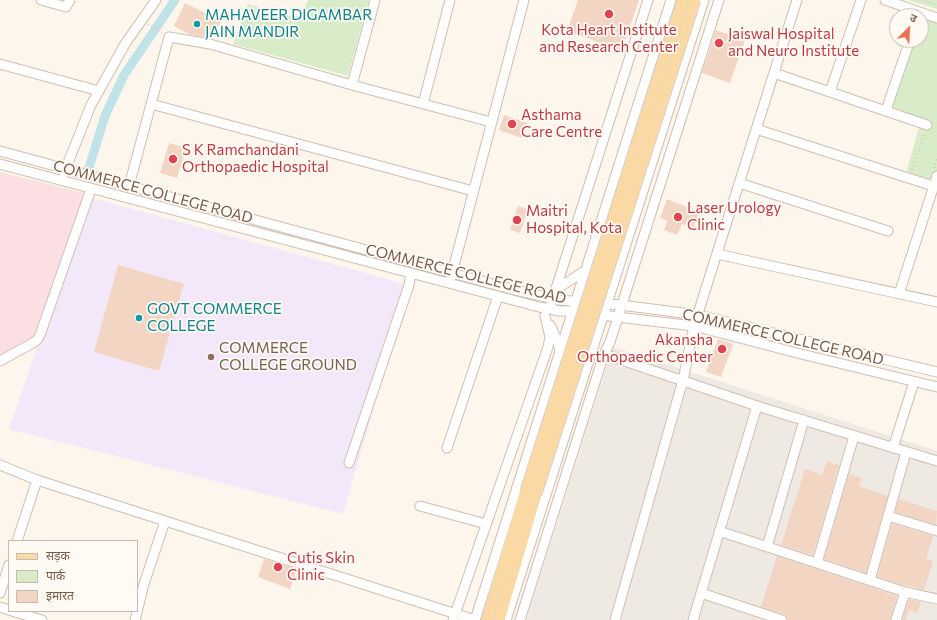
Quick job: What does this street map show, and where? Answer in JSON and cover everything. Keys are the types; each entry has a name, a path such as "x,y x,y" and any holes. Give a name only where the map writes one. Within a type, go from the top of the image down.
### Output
{"main road":[{"path":"499,620 531,493 683,0"},
{"path":"487,620 531,493 695,0"}],"street":[{"path":"41,0 66,7 70,0"},
{"path":"352,85 375,0"},
{"path":"423,104 450,0"},
{"path":"450,283 524,0"},
{"path":"457,616 486,524 548,347 550,337 547,313 648,0"},
{"path":"0,465 36,480 457,616 474,620 671,0"},
{"path":"506,620 704,0"},
{"path":"520,620 604,354 610,342 719,0"},
{"path":"615,620 683,380 694,326 797,0"},
{"path":"830,92 861,0"},
{"path":"885,0 904,8"},
{"path":"62,181 65,168 98,91 124,44 153,1"},
{"path":"129,186 169,37 210,44 352,85 491,122"},
{"path":"886,110 907,48"},
{"path":"0,64 98,91"},
{"path":"774,73 927,124"},
{"path":"151,104 473,191"},
{"path":"756,129 933,186"},
{"name":"COMMERCE COLLEGE ROAD","path":"0,151 452,273 554,294 576,301 698,315 937,372"},
{"path":"0,164 539,307 547,313 560,351"},
{"path":"899,294 933,186 935,174"},
{"path":"739,183 888,231"},
{"path":"0,361 31,344 40,336 91,189"},
{"path":"717,254 937,302"},
{"path":"554,294 586,270"},
{"path":"349,463 406,293 411,273"},
{"path":"617,274 630,277"},
{"path":"446,448 498,296"},
{"path":"547,313 573,311 694,326 937,387"},
{"path":"604,354 757,406 937,462"},
{"path":"893,448 914,382"},
{"path":"693,620 757,406"},
{"path":"767,547 804,420"},
{"path":"817,563 854,436"},
{"path":"870,580 906,452"},
{"path":"17,540 36,480"},
{"path":"420,506 486,524"},
{"path":"888,516 937,531"},
{"path":"138,602 141,583 165,521"},
{"path":"719,532 905,592 937,599"},
{"path":"0,593 8,568"},
{"path":"896,620 905,592"},
{"path":"701,593 782,620"},
{"path":"15,612 42,620"}],"path":[{"path":"922,0 937,5"},
{"path":"150,26 164,34"},
{"path":"911,172 927,124"},
{"path":"935,174 937,158"}],"shaded area":[{"path":"0,172 84,193 32,342 0,358"},
{"name":"COMMERCE COLLEGE GROUND","path":"89,197 409,285 343,514 9,429"},
{"path":"613,347 937,451 937,620 526,620"}],"green space":[{"path":"308,0 369,0 348,76 233,44 248,4 300,19"},
{"path":"908,0 937,0 937,9"},
{"path":"929,18 937,20 937,175 935,183 905,177 921,120 889,108 909,48 929,48"}],"building":[{"path":"578,0 639,0 622,50 567,31"},
{"name":"MAHAVEER DIGAMBAR JAIN MANDIR","path":"185,3 221,21 212,38 191,35 174,26"},
{"path":"716,30 745,40 730,83 702,73"},
{"path":"504,115 527,123 522,138 499,130"},
{"path":"169,143 186,148 177,178 160,173"},
{"path":"667,199 699,212 693,228 682,224 677,235 664,230 667,221 660,218"},
{"path":"518,206 528,209 520,233 510,230"},
{"name":"GOVT COMMERCE COLLEGE","path":"118,265 184,284 159,371 94,352"},
{"path":"718,339 733,344 721,377 706,372"},
{"path":"827,461 839,465 813,555 781,545 805,469 822,475"},
{"path":"849,474 862,478 859,486 888,496 866,573 824,559"},
{"path":"899,499 937,511 936,525 895,512"},
{"path":"892,524 933,536 926,559 933,561 924,590 877,577"},
{"path":"777,556 897,596 890,620 788,620 787,616 784,614 761,607"},
{"path":"264,559 297,569 290,589 258,577"},
{"path":"909,599 921,602 917,613 909,610 906,620 902,620"}],"waterway":[{"path":"87,174 105,116 124,75 175,0"}],"place":[{"name":"Kota Heart Institute and Research Center","path":"609,14"},
{"name":"MAHAVEER DIGAMBAR JAIN MANDIR","path":"197,24"},
{"name":"Jaiswal Hospital and Neuro Institute","path":"719,43"},
{"name":"Asthama Care Centre","path":"512,124"},
{"name":"S K Ramchandani Orthopaedic Hospital","path":"173,159"},
{"name":"Laser Urology Clinic","path":"678,217"},
{"name":"Maitri Hospital, Kota","path":"517,220"},
{"name":"GOVT COMMERCE COLLEGE","path":"139,318"},
{"name":"Akansha Orthopaedic Center","path":"722,349"},
{"name":"COMMERCE COLLEGE GROUND","path":"211,357"},
{"name":"Cutis Skin Clinic","path":"278,567"}]}
